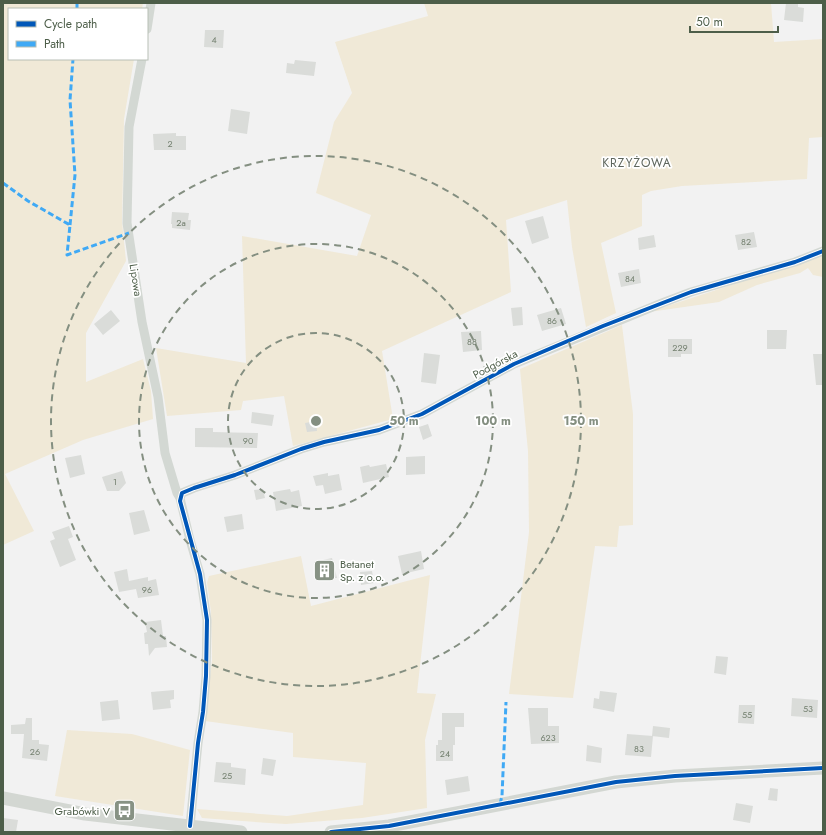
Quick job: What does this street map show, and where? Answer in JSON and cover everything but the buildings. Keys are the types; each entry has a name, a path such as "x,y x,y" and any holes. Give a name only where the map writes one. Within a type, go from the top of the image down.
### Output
{"street":[{"path":"148,22 151,3"},
{"name":"Lipowa","path":"142,60 129,127 127,223 142,322 158,397 165,453 177,493 180,498 200,574 207,620 206,676 203,712 198,743 197,829"},
{"name":"Podgórska","path":"180,498 182,493 194,488 235,475 302,449 324,442 379,430 422,414 514,364 662,303 692,292 795,262 823,251"},
{"path":"331,832 389,826 616,782 674,776 823,768"},
{"path":"3,798 86,814 197,829 241,832"}],"shaded area":[{"path":"3,3 143,3 142,8 8,8 8,60 134,60 124,119 122,222 126,261 86,333 86,382 143,359 151,391 153,419 83,440 5,474 34,531 3,545"},
{"path":"424,3 771,3 774,42 823,39 823,137 809,138 807,179 682,186 651,191 642,195 642,226 601,243 616,313 586,327 572,247 567,200 506,220 511,292 382,351 393,419 293,446 284,396 243,401 241,410 167,416 156,348 246,363 242,236 357,256 371,215 316,193 334,122 352,93 335,42 428,16"},
{"path":"823,255 823,277 813,275 808,268 800,273 757,285 719,302 649,312"},
{"path":"622,325 633,414 633,525 619,526 617,547 595,546 573,698 509,694 529,532 528,451 520,369"},
{"path":"301,556 311,606 430,575 417,693 436,694 425,740 427,808 362,818 286,824 202,818 197,809 287,816 363,805 366,763 293,757 293,733 205,721 212,660 211,612 207,583 209,576"},
{"path":"67,730 132,734 190,750 183,816 55,796"}],"marked path":[{"path":"77,3 77,8"},
{"path":"70,225 75,175 70,100 73,60"},
{"path":"3,183 28,201 70,225 67,255 129,233"},
{"path":"500,804 502,796 506,702"}],"cycle path":[{"path":"190,826 206,676 207,620 200,574 180,501 182,493 235,475 301,449 324,442 379,430 422,414 514,364 603,326 691,292 795,262 823,251"},
{"path":"331,832 389,826 616,782 675,776 823,768"}],"place":[{"name":"Betanet Sp. z o.o.","path":"325,570"},
{"name":"Grabówki V","path":"125,811"}],"district":[{"name":"KRZYŻOWA","path":"637,163"}]}
